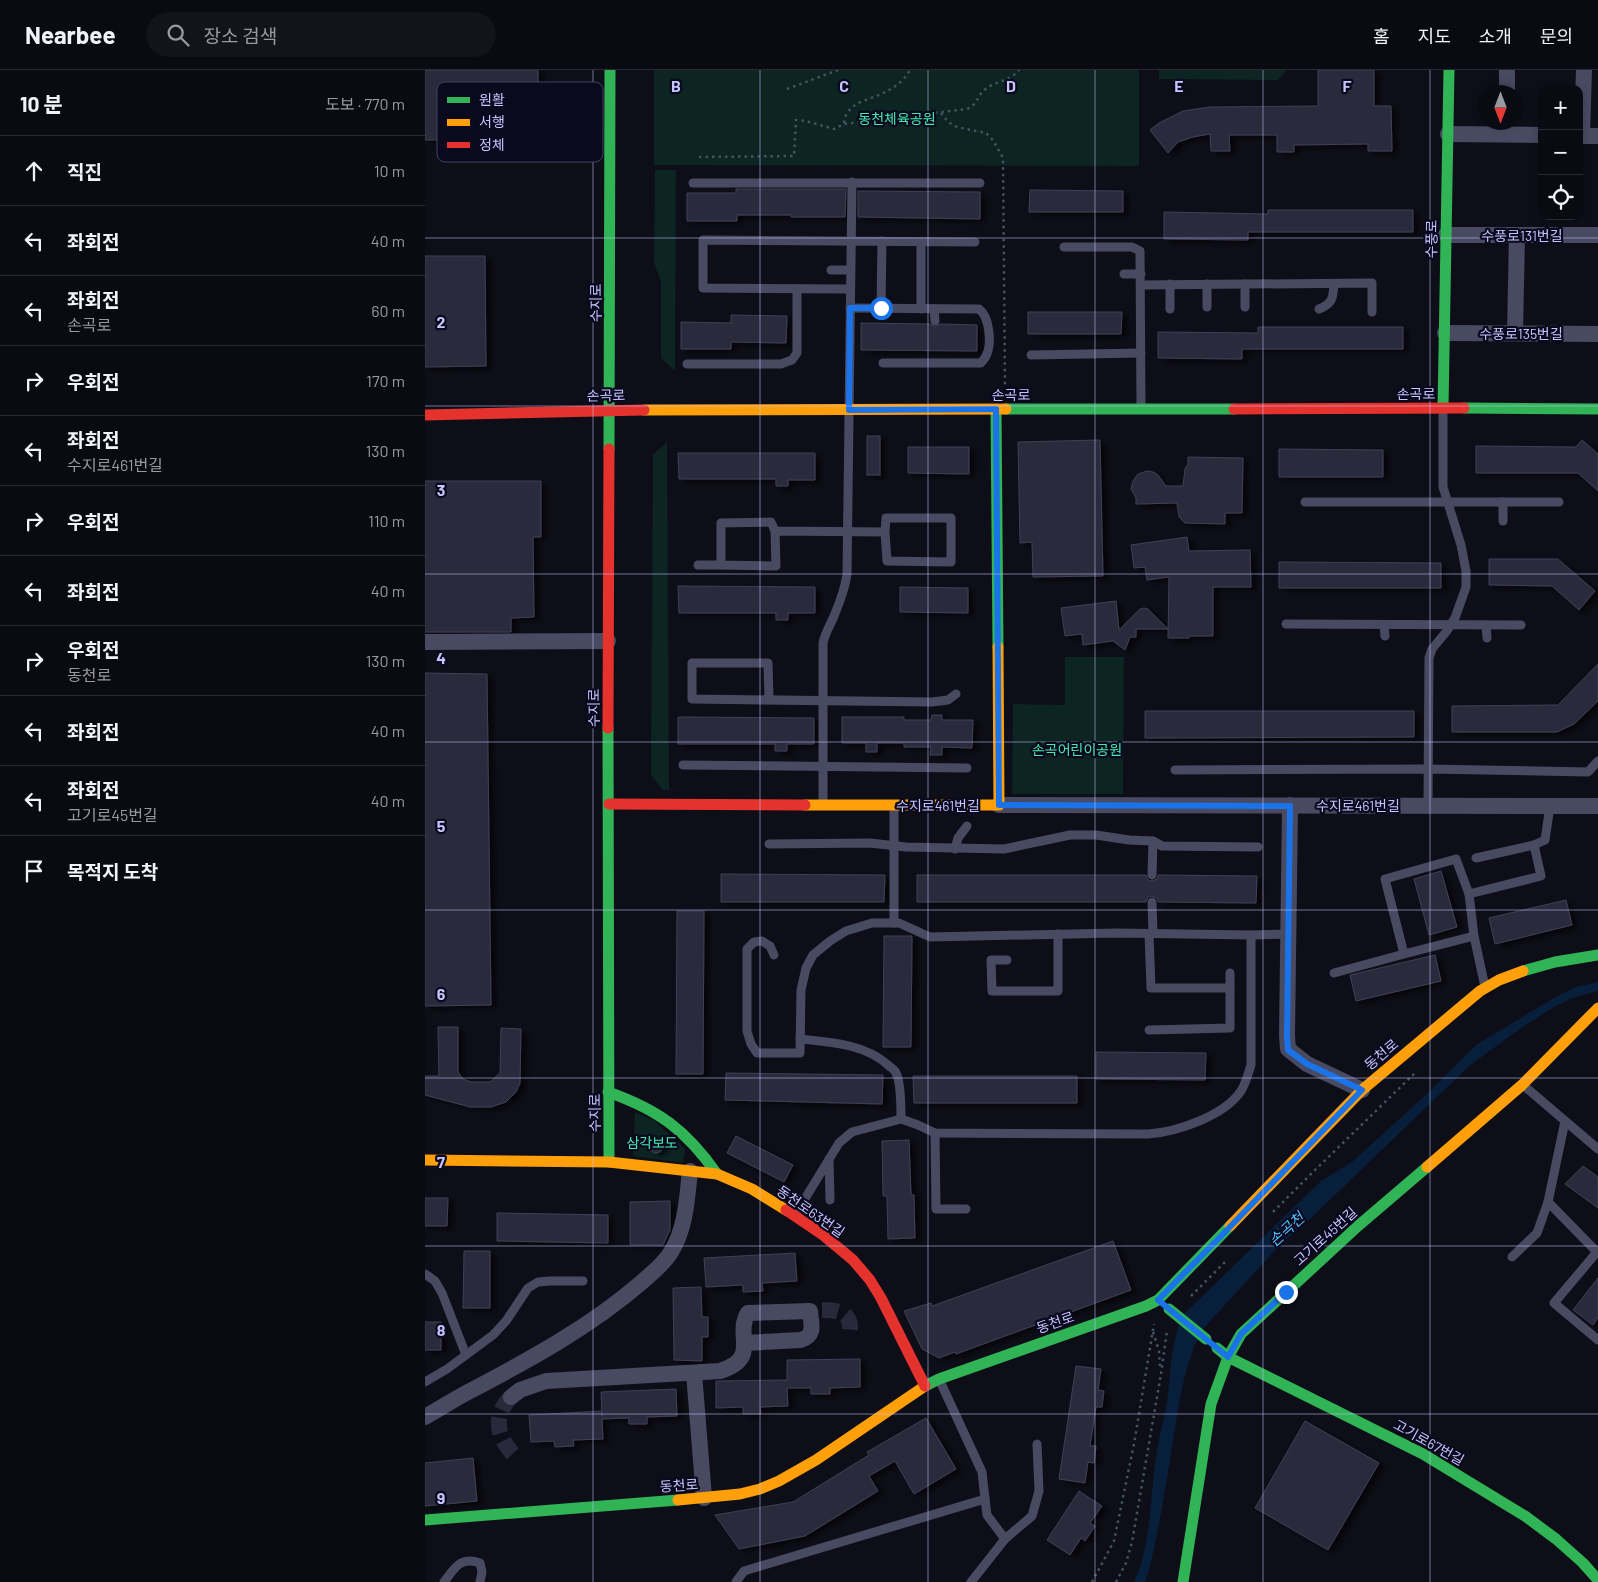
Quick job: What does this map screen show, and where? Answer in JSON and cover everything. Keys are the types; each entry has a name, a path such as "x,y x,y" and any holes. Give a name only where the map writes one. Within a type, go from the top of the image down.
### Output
{"street":[{"name":"수지로","path":"609,1162 610,70"},
{"name":"수풍로","path":"1443,408 1449,70"},
{"path":"1507,70 1507,85"},
{"path":"1584,70 1587,136"},
{"path":"1448,134 1494,130"},
{"path":"1511,130 1538,135"},
{"name":"수풍로131번길","path":"1446,235 1598,236"},
{"path":"1515,333 1517,235"},
{"name":"수풍로135번길","path":"1445,333 1598,334"},
{"path":"996,409 999,805"},
{"name":"손곡로","path":"425,415 610,410 1598,409"},
{"path":"425,642 608,641"},
{"name":"수지로461번길","path":"609,804 1598,806"},
{"path":"1290,806 1288,1050 1307,1064 1362,1090"},
{"name":"동천로","path":"425,1520 704,1498 740,1494 760,1489 779,1481 815,1460 925,1386 939,1379 1146,1306 1158,1300 1362,1090 1485,987 1511,975 1539,967 1598,955"},
{"name":"고기로45번길","path":"1183,1582 1211,1404 1217,1383 1228,1357 1241,1334 1358,1226 1591,1024 1598,1008"},
{"path":"608,1092 650,1109 675,1125 700,1150 717,1174"},
{"path":"425,1160 609,1162"},
{"name":"동천로63번길","path":"609,1162 717,1174 752,1189 795,1215 853,1260 870,1280 925,1386"},
{"path":"425,1417 537,1355 567,1336 631,1291 663,1263 671,1253 683,1225 690,1171"},
{"name":"고기로67번길","path":"1158,1300 1228,1357 1432,1459 1525,1516 1556,1538 1598,1580"},
{"path":"511,1397 521,1390 546,1381 720,1371 730,1368 737,1363 743,1354 745,1343 744,1320 748,1313 816,1310 811,1333 808,1337 801,1340 745,1343"},
{"path":"694,1373 704,1498"}],"lane":[{"path":"823,805 823,643 845,589 847,574 852,182"},
{"path":"693,183 980,183"},
{"path":"850,289 703,288 703,240 975,242"},
{"path":"881,308 882,241"},
{"path":"921,242 921,309"},
{"path":"1064,247 1132,247 1140,251 1141,408"},
{"path":"831,270 850,270"},
{"path":"1123,274 1141,274"},
{"path":"1141,285 1372,283 1372,312"},
{"path":"1170,284 1170,309"},
{"path":"1207,284 1207,307"},
{"path":"1245,284 1245,307"},
{"path":"1319,309 1329,305 1333,296 1334,284"},
{"path":"687,364 781,364 792,360 797,353 797,289"},
{"path":"850,308 979,309 983,312 989,333 987,355 981,363 936,359 883,363"},
{"path":"934,309 935,321"},
{"path":"1031,356 1141,353"},
{"path":"1428,806 1429,658 1432,649 1450,625 1458,610 1466,587 1466,570 1461,545 1443,486 1443,408"},
{"path":"1305,502 1559,502"},
{"path":"1503,502 1503,521"},
{"path":"886,518 951,518 951,562 887,561 885,532 886,518"},
{"path":"698,565 776,566 775,531 771,522 721,523 721,565"},
{"path":"775,531 885,532"},
{"path":"1285,624 1521,626"},
{"path":"1384,625 1385,636"},
{"path":"1486,625 1487,638"},
{"path":"769,699 768,663 691,663 691,699 933,702 948,700 956,694"},
{"path":"1175,770 1429,769 1588,772 1597,763"},
{"path":"683,765 967,768"},
{"path":"894,923 895,805"},
{"path":"1476,858 1534,845 1545,840 1550,806"},
{"path":"955,849 959,838 967,826"},
{"path":"769,844 871,843 955,849 1004,849 1070,836 1096,836 1153,841 1162,846 1258,847"},
{"path":"1152,875 1153,841"},
{"path":"1469,894 1541,876 1534,845"},
{"path":"1404,954 1385,879 1456,859 1469,894 1474,936 1485,987"},
{"path":"1153,902 1151,988 1230,988"},
{"path":"774,955 770,946 762,941 754,942 747,949 747,1031 751,1044 757,1052 800,1052 801,990 806,968 813,955 845,931 871,923 899,923 930,936 1289,934"},
{"path":"1007,960 991,960 993,991 1058,991 1058,934"},
{"path":"795,1215 839,1143 852,1132 901,1119 935,1133 1163,1133 1197,1121 1222,1108 1232,1101 1241,1090 1251,1065 1251,935"},
{"path":"1335,973 1474,936"},
{"path":"1149,1030 1230,1028 1230,973"},
{"path":"801,1039 853,1047 868,1052 883,1061 896,1073 901,1119"},
{"path":"1523,1084 1598,1149"},
{"path":"1512,1258 1537,1233 1548,1202 1565,1121"},
{"path":"935,1133 936,1208 965,1208"},
{"path":"829,1159 831,1200"},
{"path":"1548,1202 1597,1252 1554,1303 1598,1340"},
{"path":"425,1274 435,1281 442,1293 466,1355"},
{"path":"425,1382 435,1378 493,1335 506,1322 528,1288 538,1282 583,1281"},
{"path":"939,1379 982,1472 987,1515 1005,1539"},
{"path":"971,1582 1005,1539 1032,1516 1039,1491 1037,1444"},
{"path":"737,1582 745,1571 985,1499"},
{"path":"445,1582 459,1564 471,1560 480,1563 482,1572 480,1582"}],"path":[{"path":"787,88 839,70"},
{"path":"844,124 848,110 895,86 903,80 909,70"},
{"path":"699,157 794,156 796,120 834,129 844,124 955,111 973,106 985,89 1008,79 1019,70"},
{"path":"941,113 948,122 957,127 986,133 993,140 1003,158 1005,386"},
{"path":"1272,1213 1422,1066"},
{"path":"1189,1298 1232,1255"},
{"path":"1092,1582 1115,1540 1134,1444 1158,1300"},
{"path":"1116,1582 1126,1563 1131,1542 1168,1324"},
{"path":"1153,1331 1159,1351 1161,1374"}],"green space":[{"name":"동천체육공원","path":"654,70 1139,70 1139,166 654,165"},
{"path":"1159,70 1285,70 1285,72 1278,80 1159,79"},
{"path":"655,170 676,170 675,371 661,358 661,281 654,263"},
{"path":"667,442 669,790 663,790 651,775 653,455"},
{"name":"손곡어린이공원","path":"1065,657 1124,657 1123,794 1012,794 1013,704 1065,705"},
{"name":"삼각보도","path":"635,1112 654,1120 685,1149 683,1163 633,1156"}],"water":[{"name":"손곡천","path":"1598,982 1598,991 1572,998 1554,1007 1469,1066 1309,1220 1280,1245 1202,1330 1186,1370 1156,1541 1148,1574 1145,1582 1134,1582 1140,1568 1147,1537 1157,1451 1167,1402 1172,1356 1176,1335 1185,1313 1321,1181 1352,1162 1429,1092 1476,1045 1557,996 1576,987"}],"building":[{"path":"425,70 538,70 538,82 437,82 437,140 425,140"},
{"path":"1318,70 1374,70 1374,106 1391,106 1392,151 1368,151 1368,144 1294,145 1294,152 1277,152 1277,135 1229,135 1230,151 1211,151 1210,134 1178,142 1168,153 1150,130 1159,123 1183,111 1210,107 1318,106"},
{"path":"736,189 846,189 845,217 737,215 737,221 687,221 687,193 736,193"},
{"path":"1030,190 1123,191 1123,212 1029,212"},
{"path":"858,191 980,192 980,219 858,217"},
{"path":"1268,210 1413,210 1413,232 1248,232 1248,240 1164,239 1164,212 1268,214"},
{"path":"425,256 485,256 486,366 425,367"},
{"path":"1028,312 1122,312 1121,334 1028,334"},
{"path":"731,315 787,316 786,343 731,342 731,349 681,349 681,322 731,323"},
{"path":"861,323 930,324 935,327 940,324 977,325 977,351 861,350"},
{"path":"1258,327 1403,327 1403,349 1242,349 1242,359 1158,358 1158,332 1258,333"},
{"path":"867,436 880,436 880,475 867,475"},
{"path":"1100,440 1103,576 1033,577 1032,542 1020,543 1018,442"},
{"path":"1582,440 1598,454 1598,491 1578,473 1476,473 1476,446 1576,447"},
{"path":"908,447 969,447 969,474 908,473"},
{"path":"1279,449 1383,450 1383,477 1279,477"},
{"path":"678,453 815,453 815,480 788,480 788,486 776,486 776,479 679,479"},
{"path":"1188,457 1243,458 1242,513 1225,513 1225,524 1185,523 1179,517 1177,503 1136,504 1136,498 1131,489 1133,481 1138,474 1147,471 1153,472 1158,475 1166,486 1183,486"},
{"path":"425,481 541,481 541,537 533,537 534,617 511,618 511,632 425,632"},
{"path":"1187,537 1189,551 1250,550 1251,587 1213,587 1213,636 1168,638 1169,577 1147,580 1145,567 1134,568 1131,545"},
{"path":"1489,559 1558,559 1595,591 1579,610 1552,586 1489,585"},
{"path":"1279,562 1441,563 1441,588 1279,588"},
{"path":"678,586 815,587 815,613 788,613 788,620 776,620 776,613 679,613"},
{"path":"900,587 968,588 968,613 900,612"},
{"path":"1116,601 1119,630 1140,609 1144,608 1148,609 1168,629 1136,629 1136,637 1130,637 1125,650 1113,641 1083,645 1082,634 1065,636 1061,608"},
{"path":"1598,664 1598,701 1574,724 1557,732 1452,732 1452,706 1558,705"},
{"path":"425,673 487,674 491,1005 425,1006"},
{"path":"1145,711 1414,711 1414,737 1145,738"},
{"path":"932,715 942,715 942,720 973,720 972,748 942,747 942,755 930,755 931,747 904,747 904,743 877,743 877,752 866,752 866,743 842,743 842,717 904,717 904,720 931,720"},
{"path":"678,717 814,718 814,744 787,744 787,751 775,751 775,744 678,744"},
{"path":"1441,871 1457,927 1429,935 1414,879"},
{"path":"721,874 885,875 884,902 721,902"},
{"path":"917,875 1146,875 1148,880 1152,881 1157,879 1158,875 1257,876 1256,903 1158,902 1157,898 1152,896 1148,897 1146,902 917,902"},
{"path":"1566,900 1572,925 1495,944 1489,918"},
{"path":"677,911 704,911 703,1074 676,1074"},
{"path":"884,936 912,936 911,1047 883,1047"},
{"path":"1435,955 1441,981 1356,1001 1350,975"},
{"path":"438,1027 458,1027 458,1072 463,1079 471,1082 490,1082 500,1073 501,1028 521,1029 520,1083 516,1092 506,1102 491,1107 470,1107 425,1095 425,1076 439,1076"},
{"path":"1096,1052 1206,1053 1205,1080 1096,1079"},
{"path":"726,1073 883,1075 882,1104 725,1100"},
{"path":"913,1076 1077,1076 1077,1103 914,1103"},
{"path":"736,1136 793,1165 784,1182 727,1153"},
{"path":"653,1139 659,1139 663,1146 659,1153 653,1153 649,1149 649,1143"},
{"path":"909,1140 911,1195 914,1195 915,1238 888,1239 887,1196 883,1196 882,1141"},
{"path":"1583,1166 1598,1177 1598,1208 1565,1184"},
{"path":"425,1198 448,1198 447,1226 425,1226"},
{"path":"670,1201 670,1230 663,1245 630,1245 630,1202"},
{"path":"497,1213 608,1215 608,1243 497,1241"},
{"path":"1113,1241 1131,1290 956,1354 955,1352 939,1358 922,1349 904,1311 931,1303 932,1306"},
{"path":"464,1251 490,1251 490,1308 463,1308"},
{"path":"795,1253 797,1281 762,1283 763,1291 743,1292 743,1285 706,1287 704,1258"},
{"path":"1598,1278 1598,1318 1593,1325 1573,1310"},
{"path":"701,1287 702,1317 708,1317 708,1337 702,1337 702,1361 674,1360 673,1288"},
{"path":"425,1322 441,1322 441,1350 425,1350"},
{"path":"860,1359 860,1387 830,1388 830,1394 811,1394 811,1388 787,1388 788,1406 760,1407 761,1414 743,1414 743,1407 716,1408 716,1381 787,1380 787,1360"},
{"path":"1076,1366 1101,1369 1098,1390 1104,1391 1102,1407 1096,1407 1090,1446 1096,1446 1094,1463 1088,1462 1085,1483 1059,1479"},
{"path":"676,1389 677,1416 647,1417 647,1424 629,1424 629,1418 602,1419 603,1439 573,1440 574,1446 555,1447 554,1441 531,1442 529,1415 602,1411 601,1392"},
{"path":"926,1418 956,1469 914,1494 895,1461 869,1476 878,1491 805,1536 739,1549 715,1515 793,1502 869,1455 867,1452"},
{"path":"1305,1421 1379,1463 1328,1550 1255,1508"},
{"path":"473,1458 477,1501 425,1506 425,1463"},
{"path":"1079,1491 1102,1506 1090,1523 1095,1526 1085,1541 1081,1538 1070,1555 1047,1540"}],"tunnel":[{"path":"822,1310 840,1312 848,1318 850,1323 849,1336"},
{"path":"511,1397 501,1411 499,1426 503,1440 513,1454"}],"traffic: fast":[{"path":"609,449 610,70"},
{"path":"1443,408 1449,70"},
{"path":"1464,408 1598,409"},
{"path":"996,409 998,647"},
{"path":"1006,409 1234,409"},
{"path":"608,728 609,1162"},
{"path":"1523,971 1555,962 1598,955"},
{"path":"608,1092 642,1106 670,1123 694,1145 717,1174"},
{"path":"1183,1582 1211,1404 1228,1357 1241,1334 1358,1226 1427,1167"},
{"path":"925,1386 939,1379 1146,1306 1158,1300 1230,1226"},
{"path":"1169,1309 1206,1339"},
{"path":"1217,1348 1228,1357 1423,1454 1525,1516 1556,1539 1583,1563 1598,1580"},
{"path":"425,1520 678,1500"}],"traffic: slow":[{"path":"644,410 1006,409"},
{"path":"805,805 999,805 998,647"},
{"path":"1230,1226 1362,1090 1480,991 1499,980 1523,971"},
{"path":"1427,1167 1522,1085 1598,1008"},
{"path":"425,1160 609,1162 717,1174 752,1189 786,1210"},
{"path":"678,1500 740,1494 760,1489 779,1481 816,1460 925,1386"}],"traffic: jam":[{"path":"1234,409 1464,408"},
{"path":"425,415 644,410"},
{"path":"608,728 609,449"},
{"path":"609,804 805,805"},
{"path":"786,1210 823,1235 853,1260 870,1280 925,1386"}],"route":[{"path":"881,308 850,308 849,410 996,409 999,805 1290,806 1288,1050 1307,1064 1362,1090 1158,1300 1228,1357 1241,1334 1286,1292"}]}
